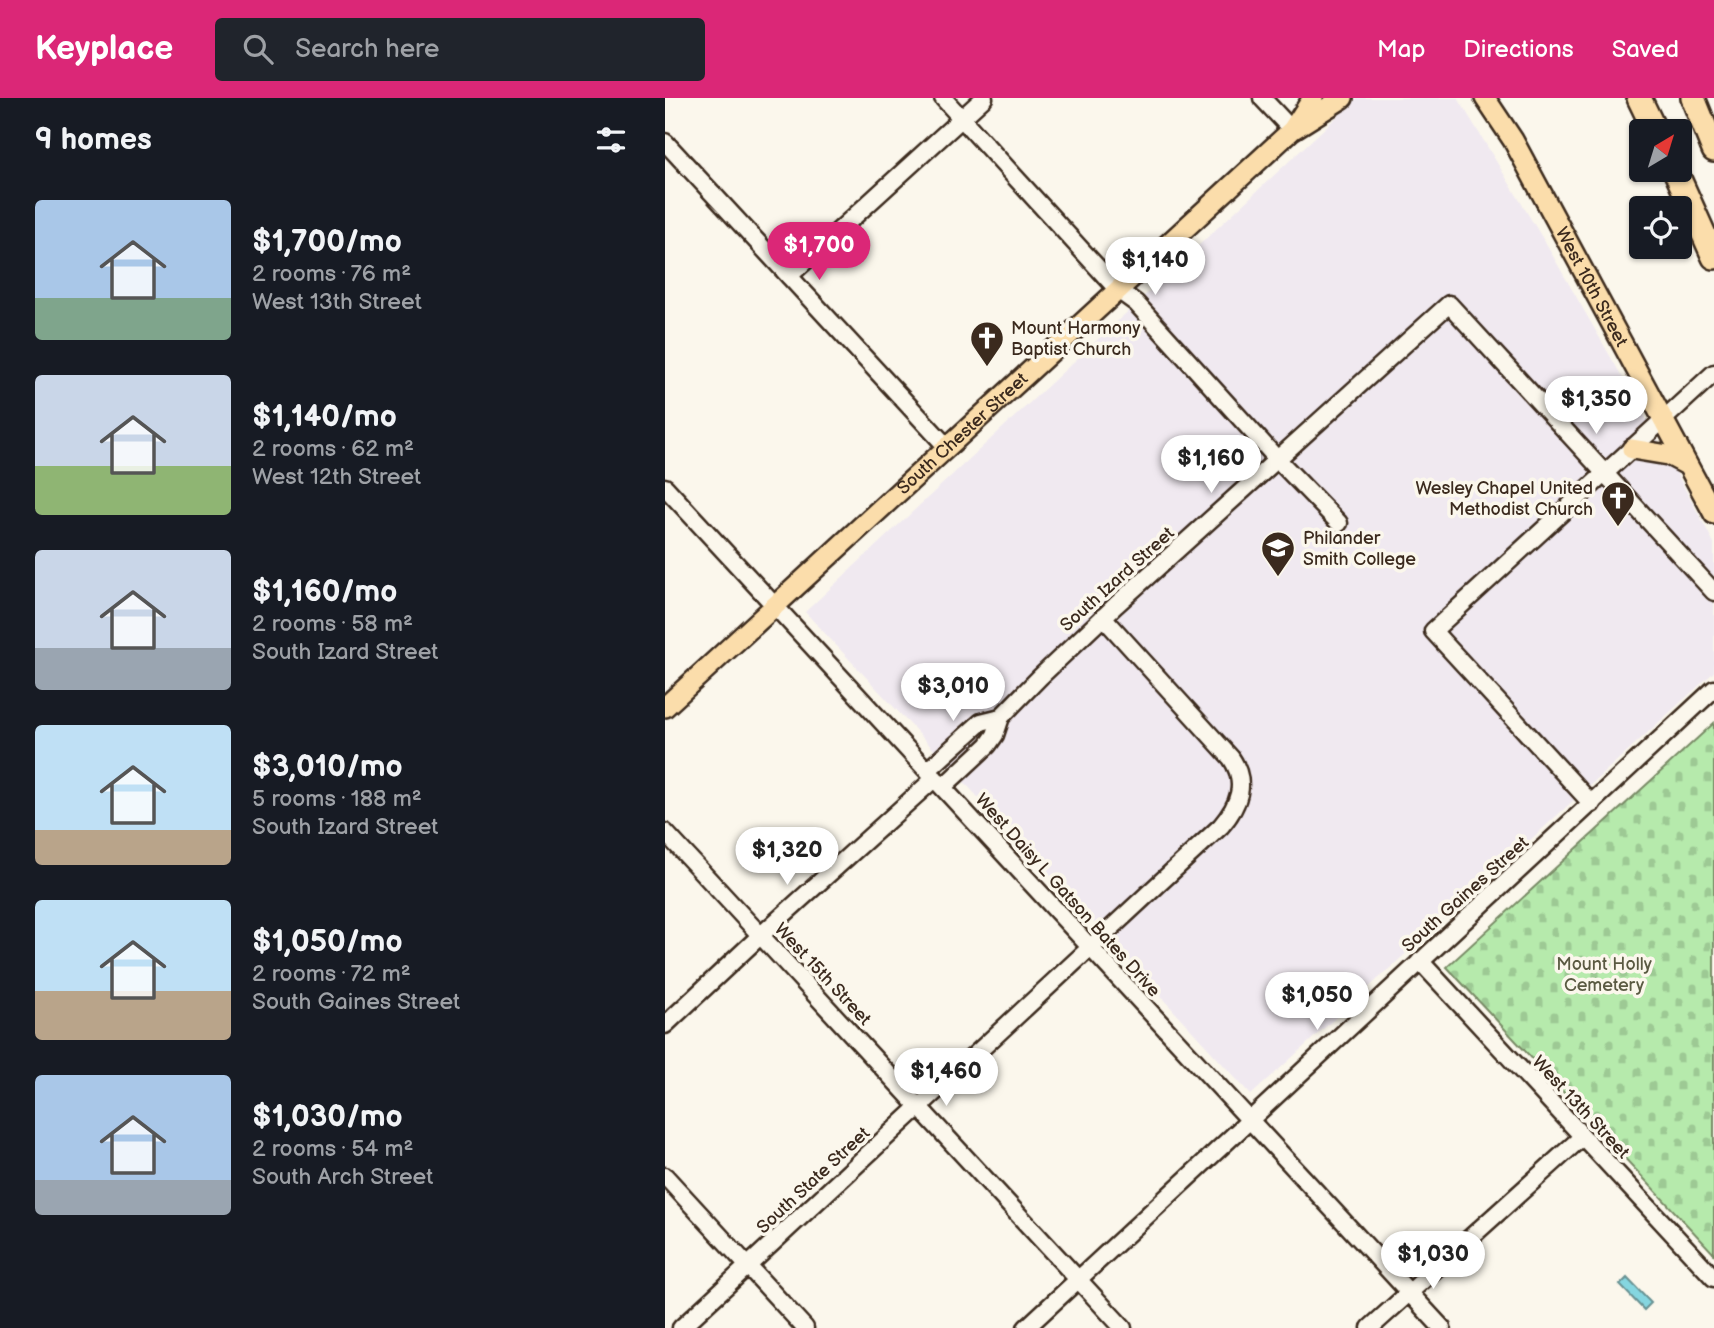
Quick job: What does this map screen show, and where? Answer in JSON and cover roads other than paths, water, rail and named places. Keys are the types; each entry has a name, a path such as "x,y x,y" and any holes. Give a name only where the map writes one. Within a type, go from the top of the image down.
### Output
{"highway":[{"path":"1639,98 1649,119"},
{"path":"1648,98 1656,119"},
{"path":"1693,98 1713,148"},
{"path":"1699,98 1713,148"},
{"path":"1679,182 1714,257"}],"main road":[{"name":"South Chester Street","path":"1292,130 1313,98"},
{"name":"South Chester Street","path":"665,707 1292,130 1343,98"},
{"name":"West 10th Street","path":"1485,98 1513,140 1714,514"},
{"path":"1632,449 1668,456 1687,464"}],"street":[{"path":"943,98 1118,290 1142,310 1339,523"},
{"path":"789,276 983,98"},
{"path":"1262,98 1292,130"},
{"path":"665,142 947,447"},
{"name":"South Izard Street","path":"935,778 988,745 995,735 1001,716 1040,677 1449,304 1605,474"},
{"path":"1592,804 1433,631 1711,376"},
{"path":"1605,474 1714,592"},
{"name":"West Daisy L Gatson Bates Drive","path":"665,487 1442,1328"},
{"name":"South State Street","path":"681,1328 1091,949 1221,826 1235,806 1239,795 1240,775 1231,758 1104,617"},
{"name":"South Gaines Street","path":"1027,1328 1714,689"},
{"name":"South Izard Street","path":"665,1026 935,778 981,722 1001,716"},
{"name":"West 15th Street","path":"665,831 1123,1328"},
{"name":"West 13th Street","path":"1420,961 1714,1278"},
{"path":"1370,1328 1582,1137"},
{"path":"665,1176 805,1328"}],"water":[{"path":"1627,1278 1651,1303 1644,1310 1620,1285"}],"place":[{"name":"Mount Harmony Baptist Church","path":"987,368"},
{"name":"Wesley Chapel United Methodist Church","path":"1618,528"},
{"name":"Philander Smith College","path":"1278,578"}],"park label":[{"name":"Mount Holly Cemetery","path":"1604,974"}]}
